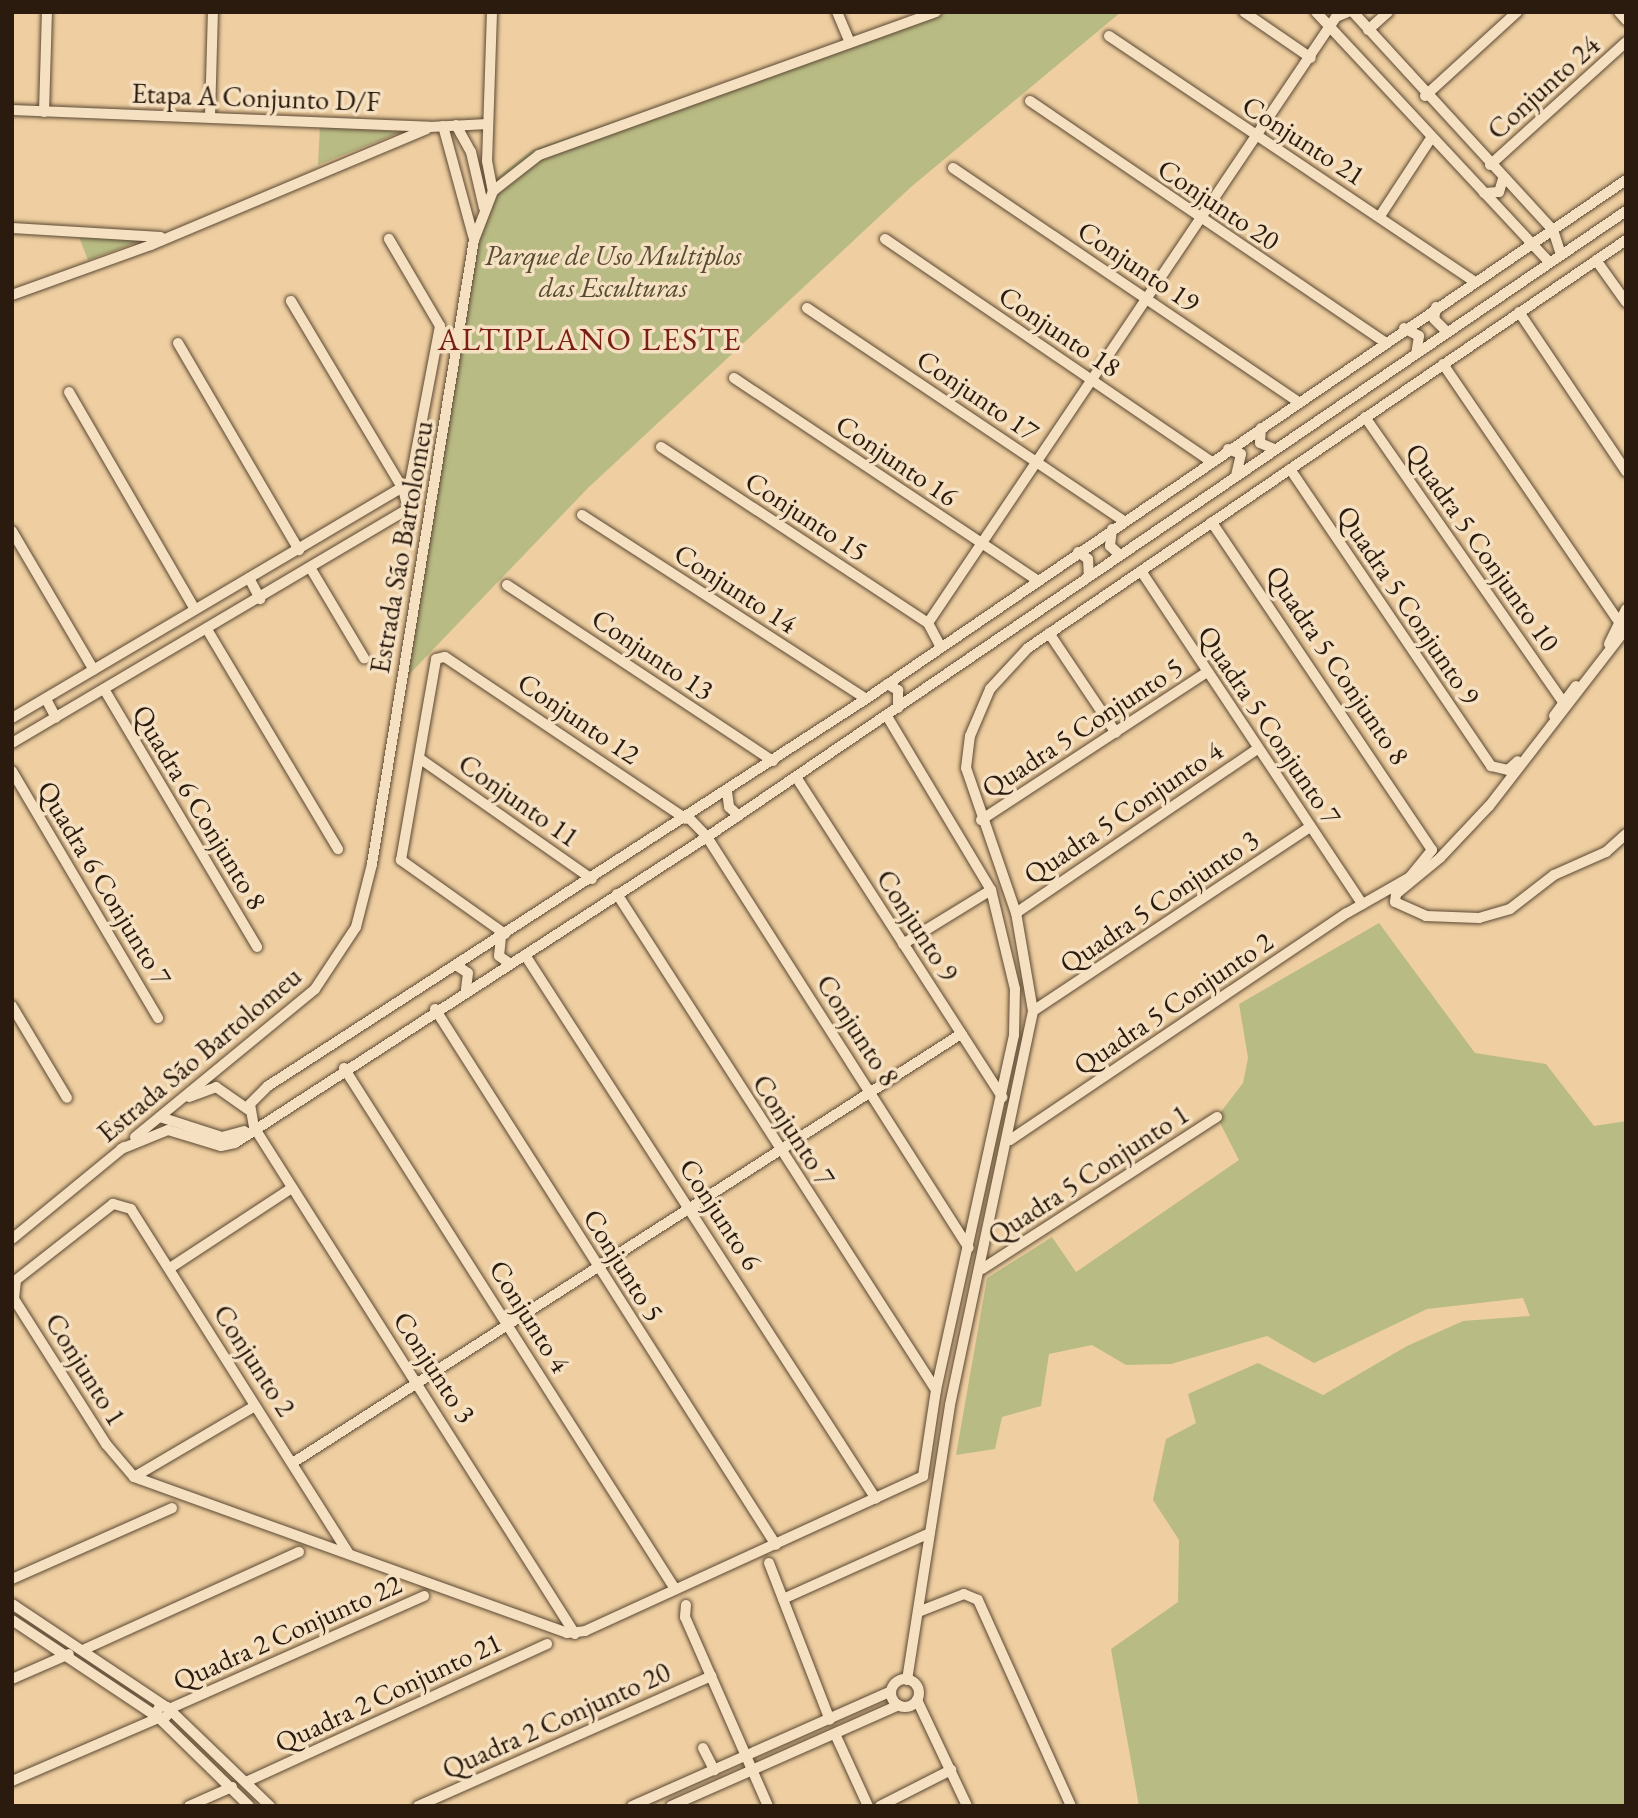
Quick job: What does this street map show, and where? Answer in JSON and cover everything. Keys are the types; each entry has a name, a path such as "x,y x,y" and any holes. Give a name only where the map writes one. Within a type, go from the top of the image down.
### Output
{"street":[{"path":"44,112 47,12"},
{"path":"210,117 213,12"},
{"path":"492,12 488,124 493,191"},
{"path":"837,12 850,41"},
{"name":"Estrada São Bartolomeu","path":"12,1239 315,989 347,946 362,912 474,240 483,210 493,191 538,155 936,12"},
{"path":"1244,12 1311,58"},
{"path":"1316,12 1530,246 1549,262"},
{"path":"941,647 928,623 980,543 1149,300 1330,27 1351,12 1425,96 1553,230 1561,255"},
{"path":"1368,30 1388,12"},
{"path":"1425,96 1517,12"},
{"path":"1619,12 1626,20"},
{"name":"Conjunto 21","path":"1109,36 1474,281"},
{"name":"Conjunto 24","path":"1490,165 1626,42"},
{"name":"Conjunto 20","path":"1030,101 1202,221 1384,342"},
{"name":"Etapa A Conjunto D/F","path":"12,110 430,127 488,124"},
{"path":"461,124 471,152 483,210 467,210"},
{"path":"443,126 474,240"},
{"path":"12,295 430,127"},
{"path":"1380,216 1431,138"},
{"name":"Conjunto 19","path":"953,168 1298,402"},
{"path":"460,181 475,178"},
{"path":"1484,193 1499,192 1503,179"},
{"path":"249,1107 268,1086 727,792 866,699 1035,579 1626,180"},
{"path":"121,1149 168,1130 229,1146 435,1009 525,955 739,816 1626,211"},
{"path":"12,228 161,237"},
{"path":"12,718 403,489 415,470 440,326 389,239"},
{"name":"Conjunto 18","path":"885,239 1210,461"},
{"path":"632,1806 830,1720 891,1691 907,1680 950,1405 1010,1140 1033,1011 1016,912 981,820 967,768 970,736 1004,670 1049,633 1626,240"},
{"path":"1596,260 1626,302"},
{"path":"12,743 159,656 208,631 405,512 410,502 403,489 291,301"},
{"path":"1436,307 1434,319 1447,332"},
{"name":"Conjunto 17","path":"807,308 1124,521"},
{"path":"1519,312 1626,471"},
{"path":"1404,328 1419,337 1416,354"},
{"path":"178,343 299,550"},
{"path":"1443,364 1617,619"},
{"name":"Conjunto 16","path":"734,378 1035,579"},
{"path":"69,392 195,609"},
{"name":"Quadra 5 Conjunto 10","path":"1366,417 1563,702"},
{"path":"1261,428 1260,443 1274,449"},
{"name":"Conjunto 15","path":"661,447 928,623"},
{"path":"1228,449 1242,458 1236,477"},
{"name":"Quadra 5 Conjunto 9","path":"1290,469 1491,766 1511,768 1563,702"},
{"name":"Conjunto 14","path":"582,515 866,699"},
{"name":"Quadra 5 Conjunto 8","path":"1212,522 1427,835"},
{"path":"1112,529 1110,546 1120,555"},
{"path":"12,531 94,670"},
{"path":"1078,552 1088,559 1089,576"},
{"path":"311,569 364,658"},
{"name":"Quadra 5 Conjunto 7","path":"1141,571 1362,904"},
{"path":"249,578 260,599"},
{"name":"Conjunto 13","path":"507,585 773,761"},
{"path":"1563,702 1611,640 1617,619 1626,609"},
{"path":"1626,629 1489,806 1440,858 1396,894 1395,902 1426,916 1479,918 1510,909 1554,875 1606,852 1626,834"},
{"path":"208,631 338,849"},
{"path":"1049,633 1116,733"},
{"path":"149,639 159,656"},
{"name":"Conjunto 12","path":"419,758 432,666 445,657 687,818 707,837"},
{"name":"Quadra 5 Conjunto 5","path":"981,820 1207,672"},
{"path":"887,684 898,690 898,708"},
{"name":"Quadra 6 Conjunto 8","path":"104,689 257,947"},
{"path":"46,699 56,718"},
{"path":"134,1478 575,1634 923,1476 936,1390 1014,1035 1015,989 991,890 887,716"},
{"name":"Quadra 5 Conjunto 4","path":"1016,912 1257,749"},
{"path":"419,758 401,854 405,864 503,935"},
{"name":"Conjunto 11","path":"419,758 592,879"},
{"name":"Quadra 6 Conjunto 7","path":"12,771 158,1018"},
{"name":"Conjunto 9","path":"796,777 1002,1097"},
{"path":"727,792 727,804 739,816"},
{"name":"Quadra 5 Conjunto 3","path":"1033,1011 1310,827"},
{"name":"Quadra 5 Conjunto 2","path":"1010,1140 1422,866 1432,850 1427,835"},
{"name":"Conjunto 8","path":"707,837 969,1248"},
{"path":"903,944 991,890"},
{"name":"Conjunto 7","path":"617,894 936,1390"},
{"path":"503,935 499,956 509,963"},
{"name":"Conjunto 6","path":"525,955 876,1499"},
{"path":"456,965 468,973 466,990"},
{"path":"12,1006 66,1098"},
{"name":"Conjunto 5","path":"435,1009 776,1545"},
{"path":"294,1462 961,1034"},
{"name":"Conjunto 4","path":"344,1068 675,1589"},
{"path":"210,1076 249,1107"},
{"path":"179,1101 216,1087 249,1107"},
{"name":"Conjunto 3","path":"249,1107 254,1127 575,1634"},
{"path":"160,1117 222,1137 254,1127"},
{"name":"Quadra 5 Conjunto 1","path":"982,1269 1217,1117"},
{"path":"170,1268 292,1188"},
{"name":"Conjunto 2","path":"16,1280 113,1204 131,1209 255,1406 294,1462 349,1554"},
{"name":"Conjunto 1","path":"16,1280 14,1299 106,1444 134,1478"},
{"path":"134,1478 255,1406"},
{"path":"12,1579 172,1508"},
{"path":"783,1599 930,1533"},
{"path":"85,1649 299,1552"},
{"path":"769,1563 830,1720"},
{"path":"918,1612 964,1594 978,1600 1071,1806"},
{"name":"Quadra 2 Conjunto 22","path":"12,1780 158,1718 168,1709 424,1596"},
{"path":"12,1604 85,1649 168,1709 248,1781 270,1806"},
{"path":"686,1605 685,1618 768,1806"},
{"path":"12,1620 69,1654 158,1718 249,1806"},
{"name":"Quadra 2 Conjunto 21","path":"248,1781 547,1644"},
{"path":"12,1679 69,1654"},
{"name":"Quadra 2 Conjunto 20","path":"418,1806 711,1676"},
{"path":"907,1680 917,1687 917,1700 967,1806"},
{"path":"891,1691 899,1706"},
{"path":"671,1806 917,1700"},
{"path":"835,1734 868,1806"},
{"path":"703,1748 714,1770"},
{"path":"880,1806 951,1770"},
{"path":"190,1806 232,1787"}],"green space":[{"name":"Parque de Uso Multiplos das Esculturas","path":"935,12 1121,12 911,187 588,488 399,685 479,213 499,176 532,150"},
{"path":"320,126 401,132 318,165"},
{"path":"79,237 149,238 88,260"},
{"path":"1379,923 1475,1053 1546,1064 1594,1126 1626,1121 1626,1806 1139,1806 1111,1649 1178,1602 1179,1540 1153,1500 1166,1439 1196,1423 1188,1394 1258,1363 1323,1395 1407,1346 1463,1321 1530,1316 1523,1298 1427,1309 1314,1363 1267,1336 1171,1364 1126,1365 1092,1345 1049,1354 1041,1406 1002,1417 995,1449 956,1455 987,1278 1052,1237 1076,1272 1239,1160 1217,1117 1243,1083 1248,1058 1239,1004"}],"district":[{"name":"ALTIPLANO LESTE","path":"590,339"}]}
